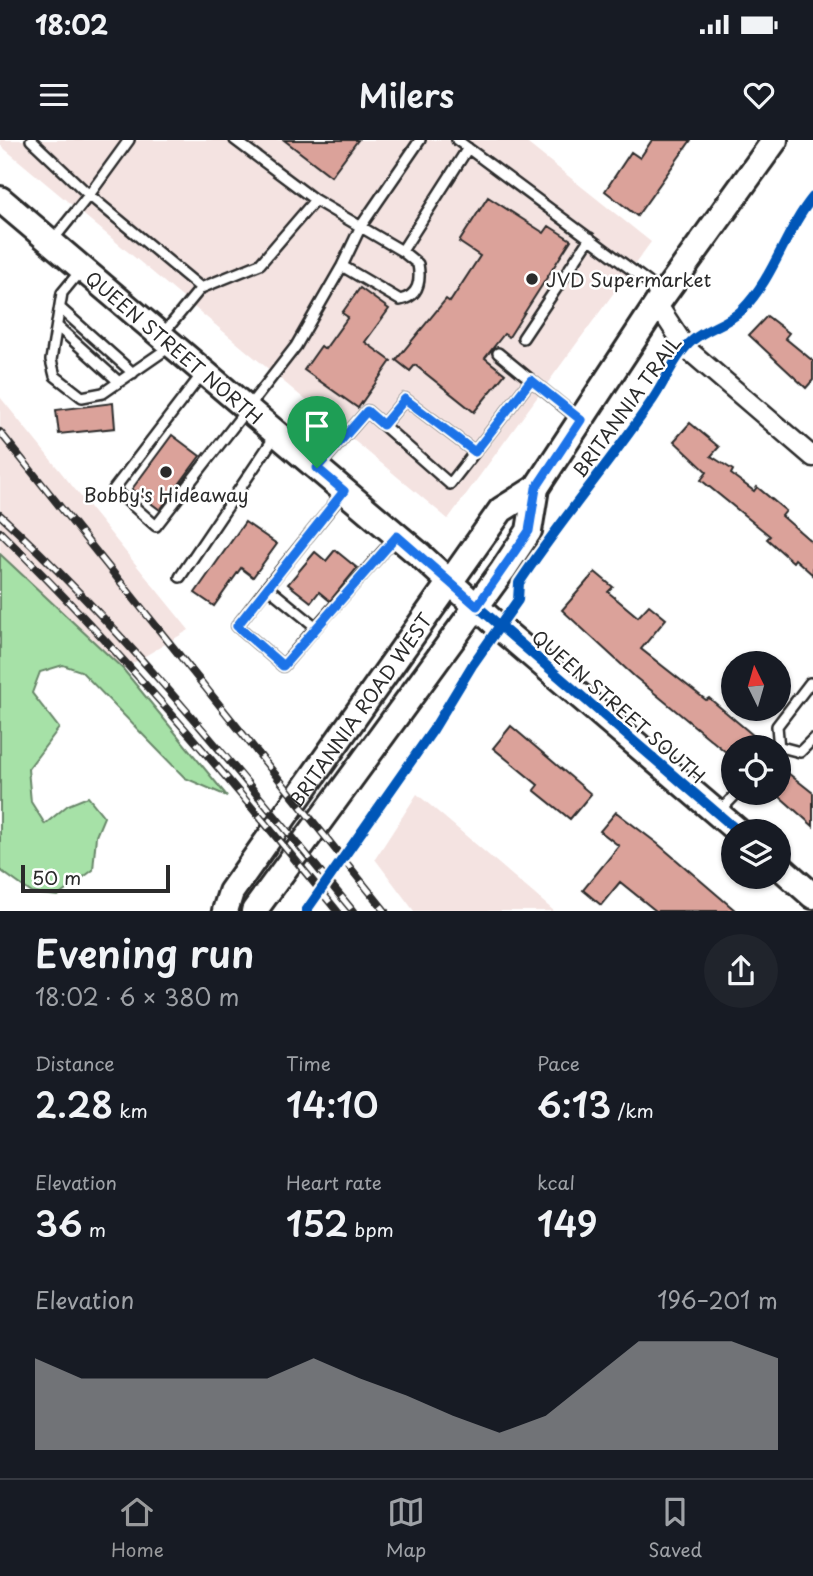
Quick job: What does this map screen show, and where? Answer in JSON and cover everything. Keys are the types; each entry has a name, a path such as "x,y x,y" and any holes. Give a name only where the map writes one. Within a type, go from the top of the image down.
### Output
{"main road":[{"name":"BRITANNIA ROAD WEST","path":"254,911 529,531 536,488 657,304 775,140"},
{"name":"QUEEN STREET NORTH","path":"0,199 477,606"},
{"name":"BRITANNIA ROAD WEST","path":"225,911 231,892 501,510 536,488"},
{"name":"QUEEN STREET SOUTH","path":"477,606 724,819"},
{"path":"791,876 813,895"}],"street":[{"path":"657,304 686,348 813,457"}],"lane":[{"path":"31,140 89,195 201,288"},
{"path":"51,243 129,140"},
{"path":"235,140 315,201 402,251 418,264 418,287 411,298 400,300 342,266"},
{"path":"204,372 114,489 156,526 296,346 342,266 360,226 420,140"},
{"path":"457,140 648,282 657,304"},
{"path":"402,251 468,148"},
{"path":"82,269 62,293 51,360 55,376 82,397 103,393 133,373 167,340 201,288 260,264 315,201"},
{"path":"523,338 590,238"},
{"path":"60,308 133,373"},
{"path":"57,326 119,382"},
{"path":"498,353 581,420"},
{"path":"317,468 367,411 450,484 531,380"},
{"path":"383,425 405,399 475,452"},
{"path":"180,577 277,434"},
{"path":"344,491 237,626 283,666 397,536"},
{"path":"267,587 316,628"},
{"path":"778,735 777,726 810,683"},
{"path":"791,750 800,751 813,739"},
{"path":"718,814 726,805"}],"shaded area":[{"path":"0,140 523,140 651,242 448,519 0,145"},
{"path":"0,397 189,630 123,669 0,554"},
{"path":"417,794 554,911 414,911 375,859"}],"green space":[{"path":"0,554 123,669 227,796 185,778 81,671 63,665 40,672 32,693 59,728 28,769 31,802 45,824 68,805 88,797 104,817 96,836 93,870 58,896 32,893 0,870"}],"building":[{"path":"284,140 358,140 331,176"},
{"path":"652,140 691,140 637,216 605,191 631,152 640,158"},
{"path":"488,197 544,233 549,226 571,240 509,337 504,334 485,358 505,374 474,412 415,365 410,371 396,360 446,299 450,302 480,256 459,242"},
{"path":"360,288 389,309 365,342 391,361 358,408 304,370 321,346 325,349 348,317 342,313"},
{"path":"767,316 789,333 785,338 813,361 813,380 806,388 749,335"},
{"path":"113,403 115,428 59,434 56,410"},
{"path":"690,423 719,447 711,456 733,470 731,474 754,491 757,487 786,511 782,516 813,543 813,575 795,559 793,562 767,539 770,536 701,480 707,472 674,441"},
{"name":"Bobby's Hideaway","path":"172,435 200,456 160,510 132,489"},
{"path":"245,522 277,544 253,577 241,568 214,606 195,593"},
{"path":"335,550 357,568 330,601 319,592 311,602 288,584 315,552 326,561"},
{"path":"595,572 613,587 608,592 638,617 649,605 666,619 641,649 706,700 709,698 721,708 721,721 736,721 753,735 721,735 721,748 635,677 562,610"},
{"path":"511,726 591,794 570,819 534,790 538,785 493,748"},
{"path":"791,776 813,793 813,826 789,805"},
{"path":"616,812 736,911 656,911 620,882 601,905 583,890 619,846 600,831"}],"railway":[{"path":"0,432 385,911"},
{"path":"0,515 48,561 139,657 226,757 353,911"},
{"path":"0,532 89,623 174,717 337,911"}],"cycle path":[{"name":"BRITANNIA TRAIL","path":"306,911 433,730 473,664 518,600 519,583 635,425 680,354 699,336 742,310 763,284 803,210 813,197"},
{"path":"477,606 724,819"}],"place":[{"name":"JVD Supermarket","path":"532,279"},
{"name":"Bobby's Hideaway","path":"166,472"}],"route":[{"path":"531,380 581,420 536,488 529,531 477,606 397,536 283,666 237,626 344,491 317,468 367,411 383,425 405,399 475,452 531,380"}]}
